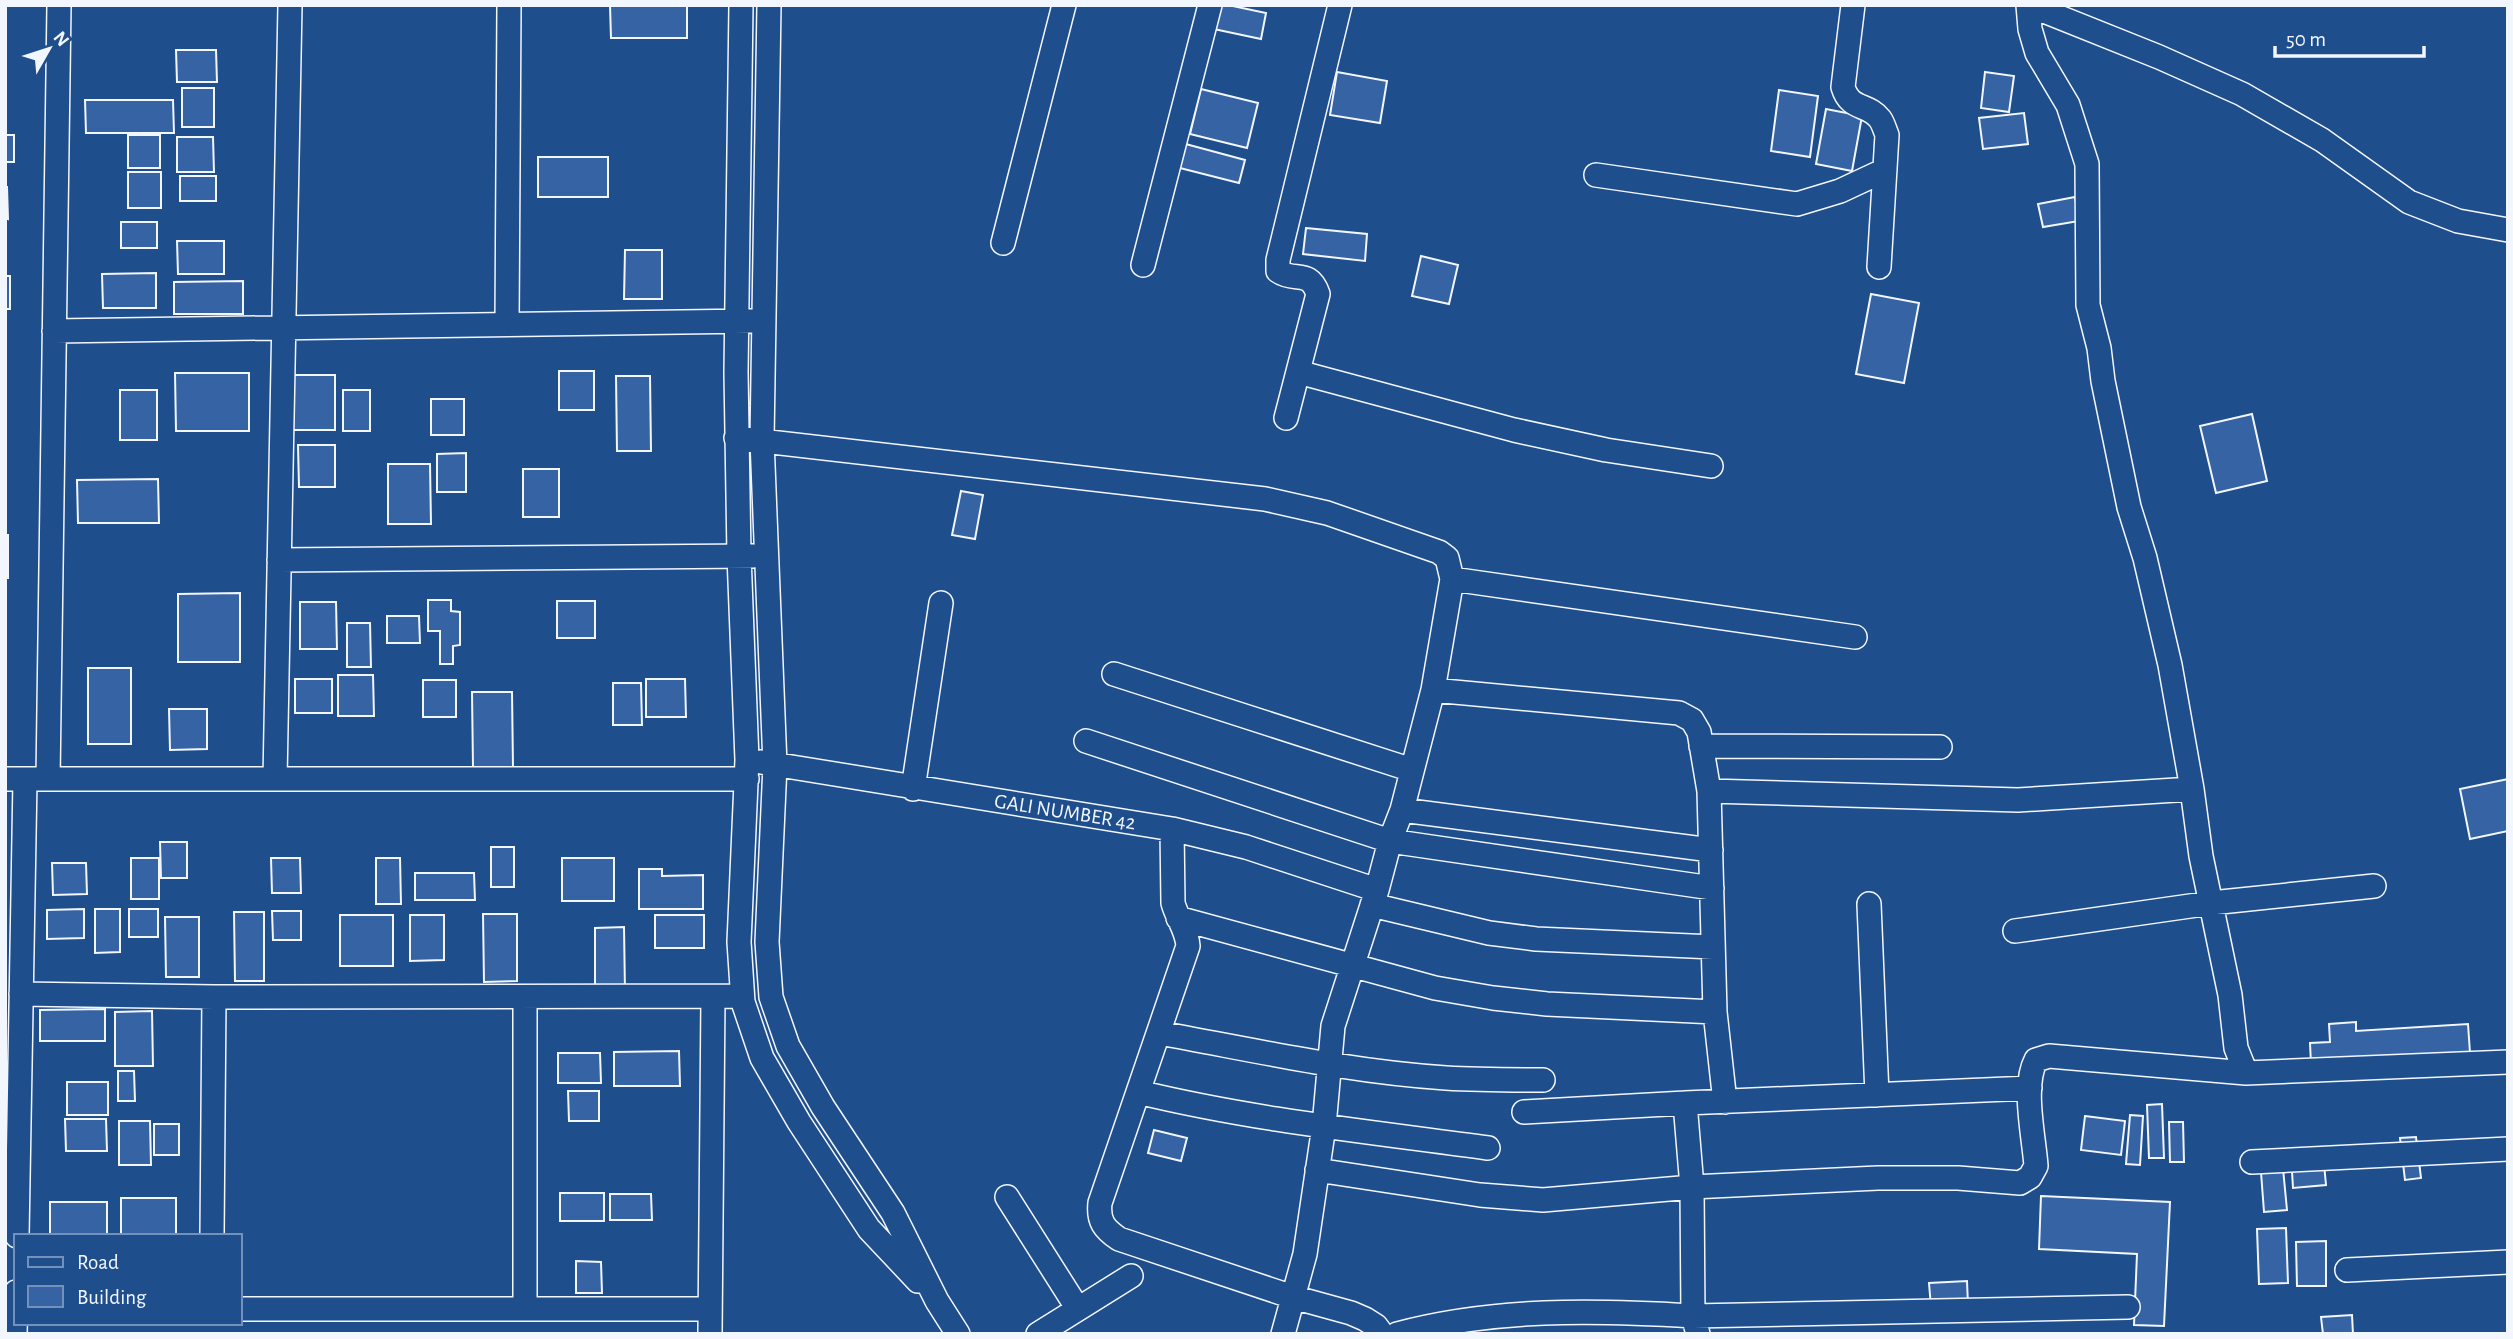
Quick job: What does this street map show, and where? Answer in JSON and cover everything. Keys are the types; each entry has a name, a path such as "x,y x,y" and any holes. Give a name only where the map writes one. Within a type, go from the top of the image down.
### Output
{"street":[{"path":"17,1234 26,779 54,331 59,5"},
{"path":"275,779 289,5"},
{"path":"507,324 509,5"},
{"path":"741,5 736,438 747,769 739,942 742,996 762,1058 799,1122 869,1229 937,1301"},
{"path":"769,5 762,440 775,765 767,942 771,997 788,1046 823,1107 893,1213 937,1301 958,1334"},
{"path":"1003,243 1064,5"},
{"path":"1143,265 1210,5"},
{"path":"1286,418 1318,294 1315,284 1306,277 1283,275 1278,271 1278,260 1340,5"},
{"path":"1853,5 1843,87 1846,97 1852,103 1869,110 1881,120 1887,135 1879,267"},
{"path":"2246,1073 2236,1048 2230,995 2201,856 2170,665 2148,570 2129,507 2103,381 2099,348 2088,305 2087,164 2068,105 2037,53 2030,30 2029,5 2159,57 2242,94 2322,140 2409,202 2458,221 2508,230"},
{"path":"1596,175 1797,204 1840,191 1885,170"},
{"path":"54,331 765,322"},
{"path":"1298,372 1514,430 1606,450 1711,466"},
{"path":"736,438 1265,499 1327,513 1439,552 1447,558 1452,579 1433,690 1402,810 1333,1027 1324,1126 1305,1254 1283,1334"},
{"path":"279,560 767,556"},
{"path":"1452,579 1855,637"},
{"path":"913,789 941,603"},
{"path":"1114,674 1412,770"},
{"path":"1433,690 1679,713 1692,720 1699,732 1709,791 1715,1012 1725,1102"},
{"path":"1086,741 1390,841 1712,888"},
{"path":"1701,746 1940,747"},
{"name":"GALI NUMBER 42","path":"26,779 275,779 747,769 775,765 1172,829 1246,847 1375,897 1489,933 1536,939 1713,947"},
{"path":"1709,791 2018,800 2192,789"},
{"path":"1402,810 1711,850"},
{"path":"1172,829 1173,903 1188,935 1188,946 1100,1203 1099,1217 1106,1230 1119,1239 1366,1319 1382,1334"},
{"path":"2015,930 2211,903 2374,886"},
{"path":"1869,904 1877,1095"},
{"path":"1178,918 1435,988 1493,998 1547,1003 1715,1012"},
{"path":"21,994 214,997 742,996"},
{"path":"212,1234 214,997"},
{"path":"525,997 525,1309"},
{"path":"710,1334 713,997"},
{"path":"1158,1033 1329,1063 1445,1078 1543,1080"},
{"path":"1317,1170 1480,1195 1543,1200 1692,1187 1878,1178 1958,1178 2020,1183 2030,1177 2036,1166 2030,1071 2036,1060 2049,1056 2246,1073 2508,1062"},
{"path":"1524,1112 2030,1088"},
{"path":"1138,1092 1229,1112 1488,1148"},
{"path":"1685,1104 1692,1187 1695,1325"},
{"path":"2252,1161 2508,1149"},
{"path":"1007,1198 1078,1309"},
{"path":"2347,1270 2508,1262"},
{"path":"1038,1334 1131,1276"},
{"path":"1396,1334 1428,1325 1550,1312 1695,1325 2128,1307"},
{"path":"242,1309 710,1309"}],"building":[{"path":"610,5 687,5 687,38 611,38"},
{"path":"1214,5 1228,5 1266,13 1261,39 1209,28"},
{"path":"176,50 216,50 217,82 177,82"},
{"path":"1337,72 1387,81 1380,123 1330,115"},
{"path":"1985,72 2014,76 2009,112 1981,108"},
{"path":"182,88 214,88 214,127 182,127"},
{"path":"1201,89 1258,103 1247,148 1190,134"},
{"path":"1779,90 1818,96 1810,157 1771,151"},
{"path":"85,100 173,100 174,133 86,133"},
{"path":"1826,109 1862,116 1852,171 1816,164"},
{"path":"2024,113 2028,144 1983,149 1979,118"},
{"path":"5,135 14,135 14,162 5,162"},
{"path":"128,135 160,135 160,168 128,168"},
{"path":"177,137 213,137 214,172 177,172"},
{"path":"1182,143 1245,160 1239,183 1176,167"},
{"path":"538,157 608,157 608,197 538,197"},
{"path":"128,172 161,172 161,208 128,208"},
{"path":"180,176 216,176 216,201 180,201"},
{"path":"7,187 8,219 5,218"},
{"path":"2075,197 2079,221 2043,227 2038,204"},
{"path":"121,222 157,222 157,248 121,248"},
{"path":"1306,228 1367,234 1365,261 1303,254"},
{"path":"177,241 224,241 224,274 178,274"},
{"path":"625,250 662,250 662,299 624,299"},
{"path":"1421,256 1458,265 1449,304 1412,296"},
{"path":"156,273 156,308 103,308 102,274"},
{"path":"5,276 10,276 10,309 5,309"},
{"path":"243,281 243,314 174,314 174,282"},
{"path":"1871,294 1919,303 1904,383 1856,374"},
{"path":"559,371 594,371 594,410 559,410"},
{"path":"175,373 249,373 249,431 176,431"},
{"path":"289,375 335,375 335,430 289,430"},
{"path":"616,376 650,376 651,451 617,451"},
{"path":"120,390 157,390 157,440 120,440"},
{"path":"343,390 370,390 370,431 343,431"},
{"path":"431,399 464,399 464,435 431,435"},
{"path":"2252,414 2267,481 2216,493 2200,426"},
{"path":"298,445 335,445 335,487 299,487"},
{"path":"466,453 466,492 437,492 437,454"},
{"path":"388,464 430,464 431,524 388,524"},
{"path":"523,469 559,469 559,517 523,517"},
{"path":"158,479 159,523 78,523 77,480"},
{"path":"961,491 983,495 975,539 952,535"},
{"path":"5,535 8,535 8,578 5,578"},
{"path":"240,593 240,662 178,662 178,594"},
{"path":"428,600 451,600 451,611 460,612 460,645 453,646 453,664 440,664 440,631 428,631"},
{"path":"557,601 595,601 595,638 557,638"},
{"path":"300,602 336,602 337,649 300,649"},
{"path":"387,616 419,616 420,643 387,643"},
{"path":"347,623 370,623 371,667 347,667"},
{"path":"88,668 131,668 131,744 88,744"},
{"path":"338,675 373,675 374,716 338,716"},
{"path":"295,679 332,679 332,713 295,713"},
{"path":"646,679 685,679 686,717 646,717"},
{"path":"423,680 456,680 456,717 423,717"},
{"path":"613,683 641,683 642,725 613,725"},
{"path":"472,692 512,692 513,767 473,767"},
{"path":"169,709 207,709 207,749 170,750"},
{"path":"2508,779 2508,831 2470,839 2460,789"},
{"path":"160,842 187,842 187,878 161,878"},
{"path":"491,847 514,847 514,887 491,887"},
{"path":"131,858 159,858 159,899 131,899"},
{"path":"271,858 300,858 301,893 272,893"},
{"path":"376,858 400,858 401,904 376,904"},
{"path":"562,858 614,858 614,901 562,901"},
{"path":"52,863 86,863 87,894 53,895"},
{"path":"639,869 662,869 662,876 703,875 703,909 639,909"},
{"path":"415,873 474,873 475,900 415,900"},
{"path":"84,909 84,938 47,939 47,910"},
{"path":"95,909 120,909 120,952 95,953"},
{"path":"129,909 158,909 158,937 129,937"},
{"path":"272,911 301,911 301,940 273,940"},
{"path":"234,912 264,912 264,981 235,981"},
{"path":"483,914 517,914 517,981 484,982"},
{"path":"340,915 393,915 393,966 340,966"},
{"path":"410,915 444,915 444,960 410,961"},
{"path":"655,915 704,915 704,948 655,948"},
{"path":"165,917 199,917 199,977 166,977"},
{"path":"624,927 625,992 595,992 595,928"},
{"path":"105,1009 105,1041 40,1041 40,1010"},
{"path":"152,1011 153,1066 115,1066 115,1012"},
{"path":"2356,1022 2356,1031 2468,1024 2470,1053 2311,1064 2310,1043 2330,1042 2329,1024"},
{"path":"679,1051 680,1086 614,1086 614,1052"},
{"path":"558,1053 600,1053 601,1083 558,1083"},
{"path":"118,1071 134,1071 135,1101 118,1101"},
{"path":"67,1082 108,1082 108,1115 67,1115"},
{"path":"568,1091 599,1091 599,1121 569,1121"},
{"path":"2162,1104 2164,1158 2149,1158 2147,1105"},
{"path":"2130,1115 2143,1116 2140,1165 2126,1164"},
{"path":"2085,1116 2125,1121 2121,1155 2081,1150"},
{"path":"65,1119 106,1119 107,1151 66,1151"},
{"path":"119,1121 150,1121 151,1165 119,1165"},
{"path":"2169,1122 2183,1122 2184,1162 2170,1162"},
{"path":"154,1124 179,1124 179,1155 154,1155"},
{"path":"1154,1130 1187,1138 1181,1161 1148,1153"},
{"path":"2416,1137 2421,1178 2405,1180 2400,1138"},
{"path":"2323,1153 2326,1185 2293,1188 2291,1155"},
{"path":"2282,1158 2287,1210 2264,1212 2260,1159"},
{"path":"560,1193 604,1193 604,1221 560,1221"},
{"path":"610,1194 651,1194 652,1220 610,1220"},
{"path":"2041,1196 2170,1202 2164,1326 2134,1325 2137,1254 2039,1249"},
{"path":"121,1198 176,1198 176,1234 121,1234"},
{"path":"50,1202 107,1202 107,1234 50,1234"},
{"path":"2286,1228 2288,1283 2259,1284 2257,1229"},
{"path":"2326,1241 2326,1286 2297,1286 2296,1242"},
{"path":"576,1261 601,1262 602,1293 576,1293"},
{"path":"1967,1281 1968,1305 1931,1307 1929,1283"},
{"path":"2352,1315 2353,1334 2323,1334 2321,1317"}]}
